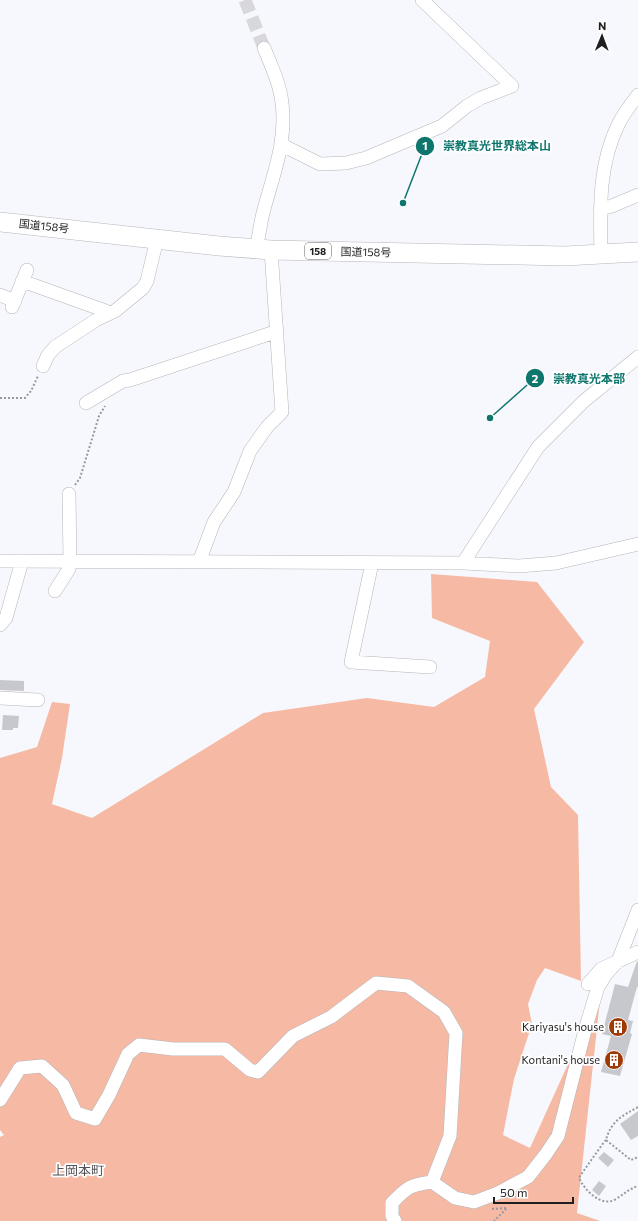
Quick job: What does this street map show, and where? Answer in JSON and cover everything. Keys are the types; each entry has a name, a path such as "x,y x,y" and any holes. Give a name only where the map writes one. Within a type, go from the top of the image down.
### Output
{"highway":[{"name":"国道158号","path":"0,222 264,250 565,256 638,252"}],"street":[{"path":"282,145 320,164 346,163 366,158 442,126 472,103 512,86 422,0"},
{"path":"199,562 214,522 234,492 250,451 268,427 282,412 277,330 264,250 263,214 282,145 284,132 282,101 279,88 264,48"},
{"path":"601,255 600,209 603,173 608,148 619,122 638,95"},
{"path":"600,209 612,206 638,195"},
{"path":"43,366 48,355 55,346 96,320 116,310 144,288 157,239"},
{"path":"0,295 13,304 25,275 106,311 108,314"},
{"path":"86,403 123,381 277,330"},
{"path":"463,564 538,447 584,401 638,357"},
{"path":"55,591 69,569 69,494"},
{"path":"0,561 372,563 519,566 556,563 638,544"},
{"path":"0,626 6,618 22,561"},
{"path":"372,563 350,662 430,667"},
{"path":"0,698 38,700"},
{"path":"395,1221 392,1216 392,1203 403,1192 414,1185 432,1182 455,1198 474,1202 498,1193 528,1177 546,1154 558,1136 585,1030 598,987 606,974 618,961 638,910"},
{"path":"588,984 601,969 638,952"},
{"path":"0,1100 20,1068 42,1066 63,1086 76,1113 95,1119 109,1095 128,1054 139,1045 173,1049 225,1049 250,1070 258,1072 293,1036 331,1017 376,983 408,986 444,1012 456,1033 450,1136 432,1182"}],"path":[{"path":"0,398 22,398 28,396 32,391 43,366"},
{"path":"69,494 80,478 99,416 109,402"},
{"path":"638,1108 619,1118 613,1124 608,1131 606,1140 579,1178 589,1192 597,1199 604,1201 616,1199 630,1188 638,1186"},
{"path":"606,1140 631,1160 638,1157"},
{"path":"494,1221 507,1208 485,1209 498,1193"}],"shaded area":[{"path":"431,574 537,582 584,642 534,709 551,787 578,815 581,981 545,968 537,980 528,1004 532,1024 514,1079 503,1135 530,1148 601,991 577,1213 600,1221 0,1221 0,1137 4,1135 0,1130 0,758 37,747 52,702 70,704 62,758 52,804 92,818 263,713 367,698 434,707 485,677 490,641 432,618"}],"building":[{"path":"0,680 24,681 24,691 0,690"},
{"path":"3,715 19,716 18,728 13,728 13,730 2,730"},
{"path":"637,961 638,987 628,1020 633,1021 630,1033 632,1034 620,1076 601,1072 611,1036 602,1034 615,984 628,987"},
{"path":"638,1111 638,1136 631,1140 620,1124"},
{"path":"604,1152 614,1160 608,1167 598,1158"},
{"path":"599,1181 606,1186 599,1196 592,1190"}],"tunnel":[{"path":"245,0 264,48"}],"place":[{"name":"崇教真光世界総本山","path":"403,203"},
{"name":"崇教真光本部","path":"490,418"},
{"name":"Kariyasu's house","path":"618,1027"},
{"name":"Kontani's house","path":"614,1060"}],"district":[{"name":"上岡本町","path":"78,1170"}]}
